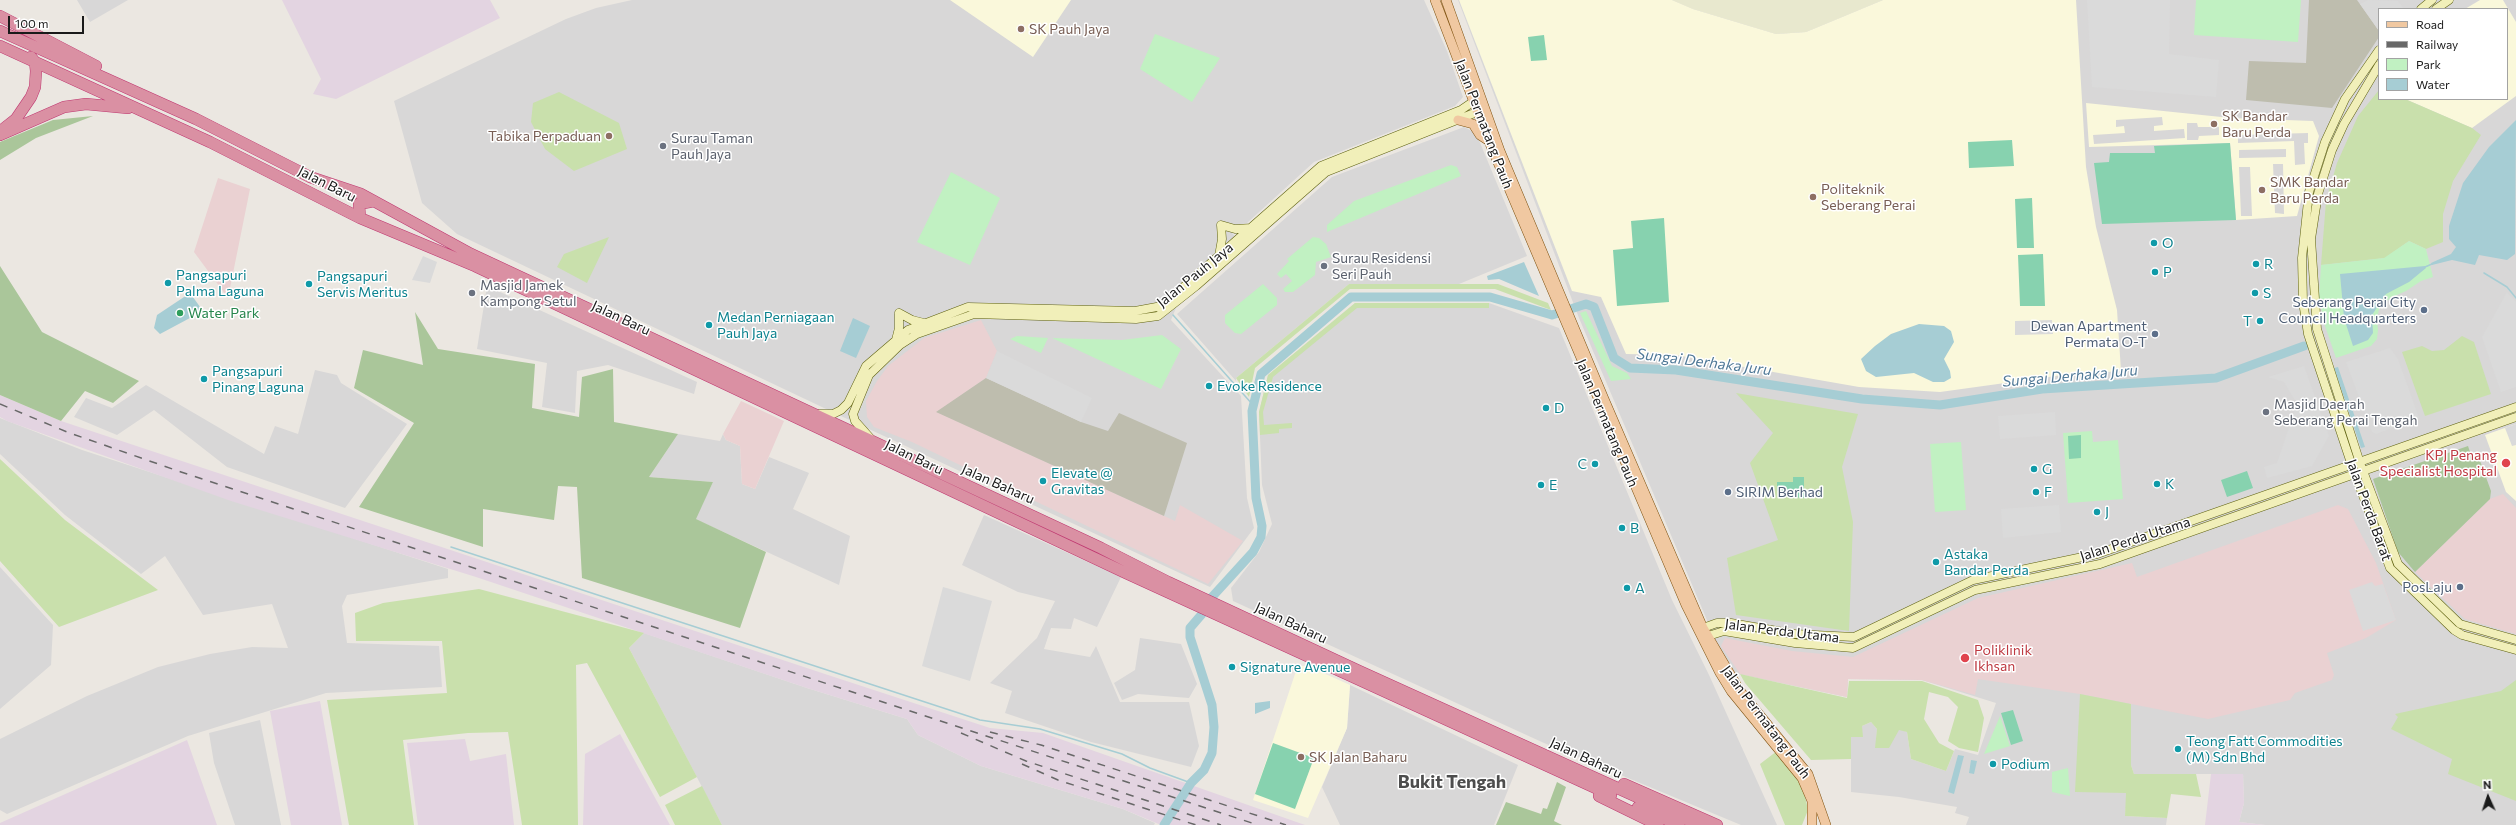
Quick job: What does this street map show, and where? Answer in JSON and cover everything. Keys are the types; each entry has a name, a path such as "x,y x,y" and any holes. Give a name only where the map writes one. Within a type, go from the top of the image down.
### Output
{"highway":[{"path":"0,16 139,88 160,103"},
{"path":"0,33 25,50 35,62 35,87 31,97 16,119 0,131"},
{"name":"Jalan Baru","path":"0,33 160,103 310,177 361,194 471,254 815,414 873,443"},
{"name":"Jalan Baru","path":"0,46 243,158 360,218 475,266 1006,517 1165,585"},
{"path":"0,135 64,107 86,104 141,110"},
{"path":"360,218 359,204 374,201"},
{"name":"Jalan Baharu","path":"873,443 1101,548 1165,585 1233,617 1578,776 1628,798 1699,825"},
{"path":"1658,825 1583,788 1578,776 1592,772 1717,825"},
{"name":"Jalan Baharu","path":"1628,798 1679,825"}],"main road":[{"name":"Jalan Permatang Pauh","path":"1436,0 1477,99"},
{"name":"Jalan Permatang Pauh","path":"1446,0 1481,111 1568,322 1705,646 1731,691 1802,778 1812,801 1812,825"},
{"name":"Jalan Permatang Pauh","path":"1481,111 1488,139 1558,297"},
{"path":"1458,120 1473,124 1480,135 1488,139"},
{"name":"Jalan Permatang Pauh","path":"1568,322 1703,628 1740,691 1808,774 1826,825"}],"street":[{"path":"2422,8 2432,0"},
{"path":"2437,8 2449,0"},
{"name":"Jalan Perda Barat","path":"2378,51 2345,99 2325,142 2309,192 2302,258 2304,302 2308,331 2313,352 2359,473 2390,568 2454,630 2471,637 2516,650"},
{"name":"Jalan Perda Barat","path":"2356,465 2317,329 2311,239 2318,194 2332,150 2344,124 2378,67"},
{"name":"Jalan Pauh Jaya","path":"815,414 828,415 842,410 866,366 908,330 973,306 1135,311 1156,308 1172,297 1253,228 1325,164 1434,122 1477,99"},
{"name":"Jalan Pauh Jaya","path":"873,443 855,421 854,409 872,369 912,337 974,314 1136,319 1158,316 1196,286 1326,172 1481,111"},
{"path":"1219,256 1222,239 1221,226 1235,230 1253,228"},
{"path":"896,340 899,328 899,313 912,320 924,323"},
{"name":"Jalan Perda Utama","path":"1703,628 1717,623 1731,623 1795,634 1854,637 1973,580 2097,554 2356,465 2516,407"},
{"name":"Jalan Perda Utama","path":"1708,636 1724,631 1795,643 1853,648 1975,590 2100,564 2516,417"},
{"name":"Jalan Perda Barat","path":"2359,473 2398,564 2460,624 2516,640"},
{"path":"2471,637 2474,628"}],"shaded area":[{"path":"77,0 128,0 90,22"},
{"path":"282,0 490,0 500,18 336,99 313,94 321,79"},
{"path":"632,0 1424,0 1447,51 1463,97 1455,106 1314,162 1247,223 1234,227 1225,224 1245,249 1176,308 1171,320 1241,396 1247,498 1254,528 1210,587 843,417 457,234 422,203 394,101 566,19 596,8"},
{"name":"SK Pauh Jaya","path":"950,0 1071,0 1033,57"},
{"path":"1458,0 1672,0 1693,9 1776,34 1806,32 1883,0 2516,0 2516,825 2265,825 2239,822 2244,803 2243,774 2134,774 2131,765 2125,816 2167,818 2166,825 1966,825 1969,817 1955,813 1957,807 1899,797 1851,792 1851,737 1862,726 1871,722 1877,729 1876,748 1899,729 1907,732 1911,759 1946,771 1955,749 1978,755 1996,703 1922,680 1848,679 1847,697 1734,673 1718,646 1579,318"},
{"name":"Politeknik Seberang Perai","path":"1459,0 1672,0 1693,9 1776,34 1806,32 1883,0 2076,0 2086,167 2096,227 2117,310 2121,371 2063,375 1940,392 1859,387 1676,355 1626,354 1601,297 1572,291"},
{"path":"2087,0 2170,0 2169,54 2219,60 2216,97 2092,87"},
{"path":"2309,0 2357,0 2378,30 2378,39 2332,108 2246,100 2249,61 2306,63"},
{"path":"2368,0 2398,1 2403,8 2378,8 2378,30 2360,4"},
{"path":"2480,0 2503,0 2508,8 2467,8"},
{"path":"2508,8 2516,22 2516,96 2472,128 2407,100 2508,100"},
{"name":"SMK Bandar Baru Perda","path":"2086,103 2231,118 2313,121 2319,136 2297,216 2236,220 2230,143 2089,147","holes":["2162,117 2163,125 2154,126 2154,131 2184,129 2185,138 2094,144 2093,135 2125,133 2124,126 2116,127 2116,120","2187,123 2197,123 2198,127 2219,127 2219,135 2199,136 2198,140 2187,140","2308,133 2308,143 2304,143 2305,164 2295,165 2294,141 2238,143 2238,135","2286,149 2286,157 2239,158 2239,150","2273,164 2283,164 2284,214 2275,213","2239,167 2250,167 2252,216 2241,216"]},
{"path":"1464,127 1476,133 1527,256 1459,284 1349,284 1236,378 1236,381 1177,314 1332,177"},
{"path":"218,178 250,189 228,298 194,252"},
{"path":"423,256 437,262 430,283 412,280"},
{"path":"487,286 697,382 694,394 608,365 577,371 575,413 542,407 547,363 477,349"},
{"path":"2507,292 2516,302 2516,387 2501,392 2482,337"},
{"path":"1355,303 1489,303 1559,328 1672,600 1709,675 1777,825 1741,825 1544,743 1233,601 1231,588 1259,552 1272,524 1262,485 1259,412 1268,375"},
{"path":"981,320 997,351 986,378 937,412 1175,521 1180,505 1243,541 1208,584 912,442 874,427 867,417 866,401 877,381 888,366 924,338"},
{"path":"2052,320 2053,334 2015,335 2015,321"},
{"path":"2390,348 2398,359 2419,418 2376,434 2372,432 2346,362"},
{"path":"997,351 1092,398 1081,422 986,378"},
{"path":"2304,366 2329,436 2312,466 2267,478 2264,467 2277,463 2297,404 2284,382 2268,377"},
{"path":"315,370 337,375 341,383 407,424 345,508 227,467 154,410 117,435 74,417 86,398 112,408 146,385 264,454 275,426 298,434"},
{"path":"986,378 1081,422 1108,431 1119,413 1187,443 1164,516 936,412"},
{"path":"0,395 61,421 828,675 990,728 1043,733 1305,825 1161,825 1123,809 981,766 918,735 907,719 807,688 476,577 231,501 7,421 0,417"},
{"path":"741,401 784,421 755,489 742,484 740,446 726,440 723,434"},
{"path":"2055,412 2056,435 2000,439 1998,416"},
{"path":"0,418 82,450 448,569 448,578 347,595 342,606 347,643 439,646 442,687 326,693 188,736 7,814 0,810 0,739 87,696 158,667 210,654 252,647 288,648 272,604 203,615 165,556 141,574 65,515 0,454"},
{"name":"KPJ Penang Specialist Hospital","path":"2516,424 2516,501 2506,492 2485,435"},
{"path":"2516,424 2516,445 2512,446 2505,428"},
{"path":"678,434 720,441 723,434 726,440 740,446 742,484 755,489 769,457 809,473 793,509 850,536 839,585 695,519 713,482 649,477"},
{"path":"2503,494 2516,508 2516,634 2465,619 2415,572 2490,499"},
{"path":"2059,505 2061,532 2003,538 2001,509"},
{"path":"2338,505 2348,509 2376,563 2396,620 2366,638 2327,653 2334,675 2332,680 2295,693 2290,700 2208,719 2080,694 1978,679 1975,695 1922,680 1848,679 1847,697 1740,674 1721,646 1725,638 1792,651 1853,657 1978,598 2132,563 2137,577"},
{"path":"984,515 1121,577 1097,627 1074,618 1071,629 1051,628 1044,649 1090,657 1096,646 1120,702 1189,702 1199,746 1191,767 1091,742 1005,713 1012,691 990,683 1037,638 1055,601 1018,592 962,565"},
{"path":"0,567 53,625 51,665 0,709"},
{"path":"2372,582 2375,586 2383,584 2396,620 2363,631 2349,590"},
{"path":"943,587 992,601 970,681 922,666"},
{"path":"644,633 807,688 907,719 918,735 981,766 1123,809 1155,823 1154,825 722,825 629,648"},
{"path":"1140,638 1181,644 1197,684 1189,698 1138,694 1122,700 1114,683 1135,670"},
{"name":"SK Jalan Baharu","path":"1298,665 1312,668 1350,685 1347,728 1308,818 1253,800"},
{"path":"1350,685 1518,765 1494,825 1340,825 1322,787 1347,728"},
{"path":"320,701 342,825 291,825 270,711"},
{"path":"260,720 281,825 235,825 214,763 209,733"},
{"path":"620,734 670,825 583,825 585,754"},
{"path":"465,739 470,761 506,754 514,825 418,825 407,743"},
{"path":"187,740 217,825 0,825 0,823"},
{"path":"2211,774 2243,774 2244,803 2239,822 2265,825 2205,825"}],"green space":[{"path":"1672,0 1883,0 1806,32 1776,34 1693,9"},
{"path":"2196,0 2301,0 2298,42 2194,35"},
{"path":"1155,34 1220,58 1192,102 1140,69"},
{"path":"1544,35 1547,60 1531,61 1528,37"},
{"path":"2378,91 2378,100 2407,100 2472,128 2481,135 2453,181 2443,214 2443,242 2426,249 2409,241 2385,258 2321,265 2326,201 2337,163 2358,116"},
{"path":"559,92 619,123 627,149 574,171 545,149 531,122 533,103"},
{"path":"93,116 36,138 0,160 0,142 53,120"},
{"path":"2012,140 2014,166 1969,168 1968,142"},
{"path":"2230,143 2236,220 2102,224 2094,163 2109,162 2110,153 2155,153 2154,146"},
{"path":"1451,165 1457,167 1461,176 1327,232 1327,225 1354,201"},
{"path":"951,172 1000,198 970,265 917,242"},
{"path":"2032,198 2034,248 2017,248 2015,199"},
{"path":"1664,218 1669,302 1617,306 1613,250 1633,248 1631,221"},
{"path":"609,237 587,283 557,267 564,254"},
{"path":"1313,237 1319,238 1326,244 1331,257 1316,262 1315,275 1293,292 1285,292 1283,289 1292,281 1286,274 1281,278 1277,274 1289,261 1287,259"},
{"path":"2409,241 2426,249 2433,277 2421,281 2406,291 2390,298 2379,309 2377,319 2377,339 2371,346 2336,358 2325,326 2319,298 2321,265 2384,258"},
{"path":"2043,254 2045,306 2020,306 2018,255"},
{"path":"0,266 42,332 139,381 113,403 85,391 61,421 0,395"},
{"path":"1263,284 1277,298 1277,305 1241,334 1235,333 1225,323 1225,315"},
{"path":"1349,284 1498,284 1548,303 1551,310 1495,289 1350,289 1255,368 1249,397 1236,378"},
{"path":"1355,303 1489,303 1489,308 1357,308 1273,377 1263,412 1264,425 1292,423 1292,428 1279,429 1279,433 1260,435 1259,412 1268,375"},
{"path":"1586,311 1612,366 1627,373 1631,379 1611,381 1580,313"},
{"path":"415,312 438,349 535,364 532,408 579,417 582,377 613,369 614,422 678,434 649,477 713,482 696,519 766,552 740,628 582,578 577,487 558,486 554,520 483,509 483,547 359,507 414,423 354,388 363,350 423,365"},
{"path":"1162,335 1181,349 1161,389 1052,338 1122,340"},
{"path":"1017,336 1048,338 1041,353 1010,339"},
{"path":"2462,336 2474,342 2491,394 2425,416 2402,352 2422,346 2432,351 2444,350"},
{"path":"1736,393 1858,414 1842,467 1853,522 1849,631 1736,615 1727,558 1778,540 1750,463 1773,433"},
{"path":"2092,431 2093,442 2118,440 2123,499 2068,503 2063,433"},
{"path":"2081,435 2081,458 2069,459 2068,436"},
{"path":"1961,442 1966,510 1935,512 1930,444"},
{"path":"2468,446 2471,455 2479,458 2491,491 2490,499 2415,572 2398,552 2373,479"},
{"path":"0,459 65,520 158,590 59,627 0,561"},
{"path":"2247,471 2253,488 2227,497 2221,480"},
{"path":"1793,477 1804,477 1804,498 1793,497 1793,491 1777,491 1777,482 1793,482"},
{"path":"479,589 644,633 629,648 697,777 660,797 587,663 576,665 578,825 522,825 508,732 468,733 403,740 414,825 349,825 327,700 447,693 442,641 356,641 355,613 383,603"},
{"path":"1740,674 1847,698 1849,681 1922,681 1978,700 1984,718 1978,752 1959,748 1948,741 1958,707 1948,697 1929,692 1924,719 1939,743 1954,751 1946,771 1911,759 1907,732 1899,730 1889,748 1875,748 1877,729 1871,722 1862,726 1863,737 1851,737 1851,759 1811,760 1745,683"},
{"path":"2516,680 2516,801 2448,774 2452,759 2391,729 2398,717 2395,714 2501,691"},
{"path":"2080,694 2131,704 2131,765 2134,774 2196,774 2201,797 2171,794 2167,818 2125,816 2126,793 2075,792"},
{"path":"2013,710 2023,741 2011,745 2001,713"},
{"path":"2000,716 2010,746 1984,754"},
{"path":"1273,743 1314,758 1295,809 1255,794"},
{"path":"1777,751 1797,777 1804,791 1808,810 1802,825 1785,825 1760,764"},
{"path":"2068,768 2070,796 2052,792 2052,772"},
{"path":"1557,782 1566,787 1554,821 1562,825 1496,825 1506,802 1541,814 1543,808 1547,809"},
{"path":"702,786 722,825 675,825 665,805"}],"water":[{"path":"2516,120 2515,254 2507,260 2479,255 2475,265 2452,260 2432,265 2431,263 2451,254 2456,247 2449,239 2449,226 2463,183 2489,147"},
{"path":"1524,262 1539,296 1499,279 1488,280 1487,276"},
{"path":"2425,266 2426,268 2409,282 2386,294 2372,315 2373,333 2368,340 2353,346 2344,318 2340,274"},
{"name":"Water Park","path":"190,293 203,311 160,334 154,328 157,315"},
{"path":"853,318 870,326 856,358 840,351"},
{"path":"1919,324 1944,326 1951,331 1954,342 1944,359 1950,371 1951,378 1944,382 1933,382 1914,373 1876,377 1866,371 1861,359 1875,346 1891,334"},
{"path":"2338,367 2365,447 2361,448 2334,368"},
{"path":"1270,701 1270,708 1255,714 1255,703"},
{"path":"1958,755 1964,756 1954,794 1948,792"},
{"path":"1971,760 1977,761 1974,774 1969,773"}],"waterway":[{"path":"2425,267 2432,264"},
{"path":"2484,273 2507,287 2516,298"},
{"name":"Sungai Derhaka Juru","path":"1212,597 1253,552 1261,537 1262,526 1256,498 1252,411 1261,374 1351,297 1490,297 1552,315 1586,304 1594,307 1614,358 1630,368 1676,370 1862,399 1940,405 2042,389 2216,378 2304,346"},
{"path":"1173,315 1253,405"},
{"path":"451,547 980,720 1040,729 1122,754 1150,768 1191,783"},
{"name":"Sungai Derhaka Juru","path":"1164,825 1191,783 1204,770 1212,753 1214,727 1212,705 1190,637 1190,628 1202,614"}],"railway":[{"path":"0,404 67,432 181,472 1258,825"},
{"path":"990,732 1041,745 1286,825"},
{"path":"961,733 1026,761 1221,825"},
{"path":"1022,764 1058,780 1196,825"}],"place":[{"name":"SK Pauh Jaya","path":"1021,29"},
{"name":"SK Bandar Baru Perda","path":"2214,124"},
{"name":"Tabika Perpaduan","path":"609,136"},
{"name":"Surau Taman Pauh Jaya","path":"663,146"},
{"name":"SMK Bandar Baru Perda","path":"2262,190"},
{"name":"Politeknik Seberang Perai","path":"1813,197"},
{"name":"O","path":"2154,243"},
{"name":"R","path":"2256,264"},
{"name":"Surau Residensi Seri Pauh","path":"1324,266"},
{"name":"P","path":"2155,272"},
{"name":"Pangsapuri Palma Laguna","path":"168,283"},
{"name":"Pangsapuri Servis Meritus","path":"309,284"},
{"name":"Masjid Jamek Kampong Setul","path":"472,293"},
{"name":"S","path":"2255,293"},
{"name":"Seberang Perai City Council Headquarters","path":"2424,310"},
{"name":"Water Park","path":"180,313"},
{"name":"T","path":"2260,321"},
{"name":"Medan Perniagaan Pauh Jaya","path":"709,325"},
{"name":"Dewan Apartment Permata O-T","path":"2155,334"},
{"name":"Pangsapuri Pinang Laguna","path":"204,379"},
{"name":"Evoke Residence","path":"1209,386"},
{"name":"D","path":"1546,408"},
{"name":"Masjid Daerah Seberang Perai Tengah","path":"2266,412"},
{"name":"KPJ Penang Specialist Hospital","path":"2506,463"},
{"name":"C","path":"1595,464"},
{"name":"G","path":"2034,469"},
{"name":"Elevate @ Gravitas","path":"1043,481"},
{"name":"K","path":"2157,484"},
{"name":"E","path":"1541,485"},
{"name":"SIRIM Berhad","path":"1728,492"},
{"name":"F","path":"2036,492"},
{"name":"J","path":"2097,512"},
{"name":"B","path":"1622,528"},
{"name":"Astaka Bandar Perda","path":"1936,562"},
{"name":"PosLaju","path":"2460,587"},
{"name":"A","path":"1627,588"},
{"name":"Poliklinik Ikhsan","path":"1965,658"},
{"name":"Signature Avenue","path":"1232,667"},
{"name":"Teong Fatt Commodities (M) Sdn Bhd","path":"2178,749"},
{"name":"SK Jalan Baharu","path":"1301,757"},
{"name":"Podium","path":"1993,764"}],"district":[{"name":"Bukit Tengah","path":"1452,782"}]}
